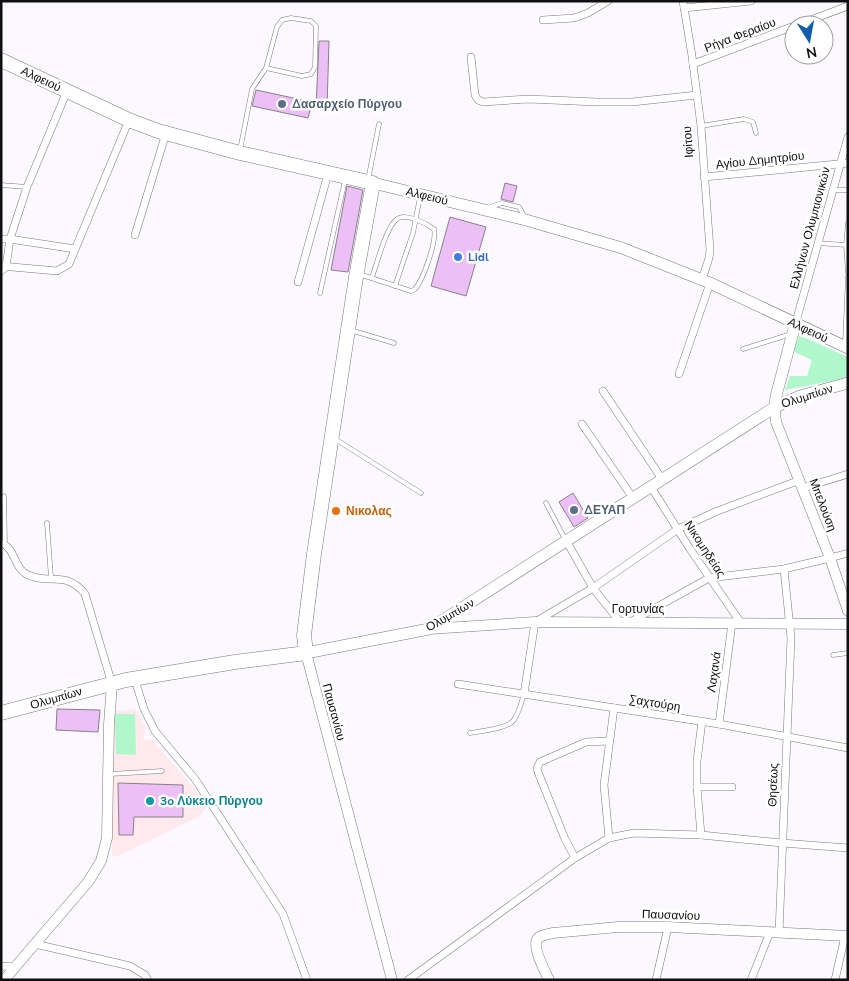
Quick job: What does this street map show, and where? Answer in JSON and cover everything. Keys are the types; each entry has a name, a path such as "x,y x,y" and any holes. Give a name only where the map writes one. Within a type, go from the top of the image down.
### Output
{"highway":[{"name":"Αλφειού","path":"1,60 129,120 166,133 240,153 371,183"},
{"path":"306,653 304,635 307,608 331,437 371,183"},
{"name":"Ολυμπίων","path":"1,714 112,684 235,662 306,653"}],"main road":[{"name":"Αλφειού","path":"371,183 526,220 622,248 706,282 794,329 846,348"},
{"path":"775,407 778,388 794,329"},
{"name":"Ολυμπίων","path":"306,653 429,630 775,407 800,396 848,383"}],"street":[{"path":"544,20 574,18 588,13 607,1"},
{"path":"683,5 751,1"},
{"name":"Ιφίτου","path":"679,374 706,282 710,250 701,126 683,5"},
{"name":"Ρήγα Φεραίου","path":"825,15 848,6"},
{"name":"Ρήγα Φεραίου","path":"693,64 784,30"},
{"path":"471,57 475,95 482,102 528,99 632,102 697,95"},
{"path":"67,92 27,187 10,239 3,268 57,271 69,264 129,120"},
{"path":"135,235 166,133"},
{"name":"Ελλήνων Ολυμπιονικών","path":"794,329 839,163 848,137"},
{"name":"Αγίου Δημητρίου","path":"704,177 848,163"},
{"path":"298,282 328,174"},
{"path":"1,239 75,249"},
{"path":"603,391 662,480"},
{"name":"Μπελούση","path":"775,407 776,422 830,558 848,611"},
{"path":"582,424 633,498"},
{"path":"524,694 535,622 594,588 678,529 715,512 801,484 848,474"},
{"name":"Νικομηδείας","path":"652,487 737,623"},
{"path":"567,542 594,588 620,622"},
{"path":"3,543 9,548 21,571 35,578 51,578 75,583 85,594 112,684 108,724 108,838 101,861 88,882 4,980"},
{"path":"632,622 709,578 784,569 848,552"},
{"name":"Θησέως","path":"752,980 775,932 782,843 791,638 784,569"},
{"name":"Γορτυνίας","path":"429,630 535,622 848,624"},
{"name":"Λαχανά","path":"719,724 737,623"},
{"name":"Παυσανίου","path":"306,653 392,980"},
{"path":"135,680 144,709 155,731 195,779 283,914 307,980"},
{"name":"Σαχτούρη","path":"458,684 702,721 848,748"},
{"path":"608,838 604,785 614,708"},
{"path":"701,835 697,761 702,721"},
{"path":"575,858 565,839 538,772 538,765 540,762 586,742 609,741"},
{"path":"697,787 732,787"},
{"path":"408,980 575,858 608,838 634,833 701,835 848,848"},
{"name":"Παυσανίου","path":"549,980 536,948 536,942 544,935 618,927 668,927 847,936"},
{"path":"656,980 668,927"},
{"path":"835,980 847,936"},
{"path":"35,944 130,966 145,975 148,980"},
{"path":"1,966 16,967"}],"lane":[{"path":"240,153 252,89 266,68 277,27 282,20 291,18 311,21 316,26 315,67 311,74 302,76 266,68"},
{"path":"701,126 744,119 753,122 756,133"},
{"path":"371,183 378,124"},
{"path":"320,293 345,178"},
{"path":"1,185 27,187"},
{"path":"832,190 848,190"},
{"path":"395,286 416,220 420,194"},
{"path":"356,274 411,291 417,287 421,278 434,239 434,228 416,220 404,217 398,218 390,227 372,278"},
{"path":"846,348 848,223"},
{"path":"817,242 847,245"},
{"path":"743,349 794,329"},
{"path":"348,330 394,343"},
{"path":"331,437 421,493"},
{"path":"3,543 4,496"},
{"path":"546,502 567,542"},
{"path":"47,523 51,578"},
{"path":"833,656 848,653"},
{"path":"470,733 508,725 516,716 524,694"},
{"path":"108,773 162,771"}],"shaded area":[{"path":"135,709 145,726 144,740 152,740 208,805 200,816 116,857 112,855 112,712"}],"green space":[{"path":"799,335 848,357 848,378 785,390 790,376 807,376 812,360 794,352"},
{"path":"115,714 135,714 136,755 116,754"}],"building":[{"path":"319,41 329,41 327,108 316,107"},
{"name":"Δασαρχείο Πύργου","path":"256,90 312,102 308,118 252,106"},
{"path":"505,183 517,186 513,202 501,199"},
{"path":"347,186 363,190 348,272 331,270"},
{"name":"Lidl","path":"450,217 486,227 466,296 431,286"},
{"name":"ΔΕΥΑΠ","path":"573,493 588,518 574,527 559,502"},
{"path":"57,709 100,710 98,732 56,730"},
{"name":"3o Λύκειο Πύργου","path":"118,783 183,785 183,817 134,817 133,835 119,835"}],"place":[{"name":"Δασαρχείο Πύργου","path":"282,104"},
{"name":"Lidl","path":"458,257"},
{"name":"ΔΕΥΑΠ","path":"574,510"},
{"name":"Νικολας","path":"336,511"},
{"name":"3o Λύκειο Πύργου","path":"150,801"}]}
